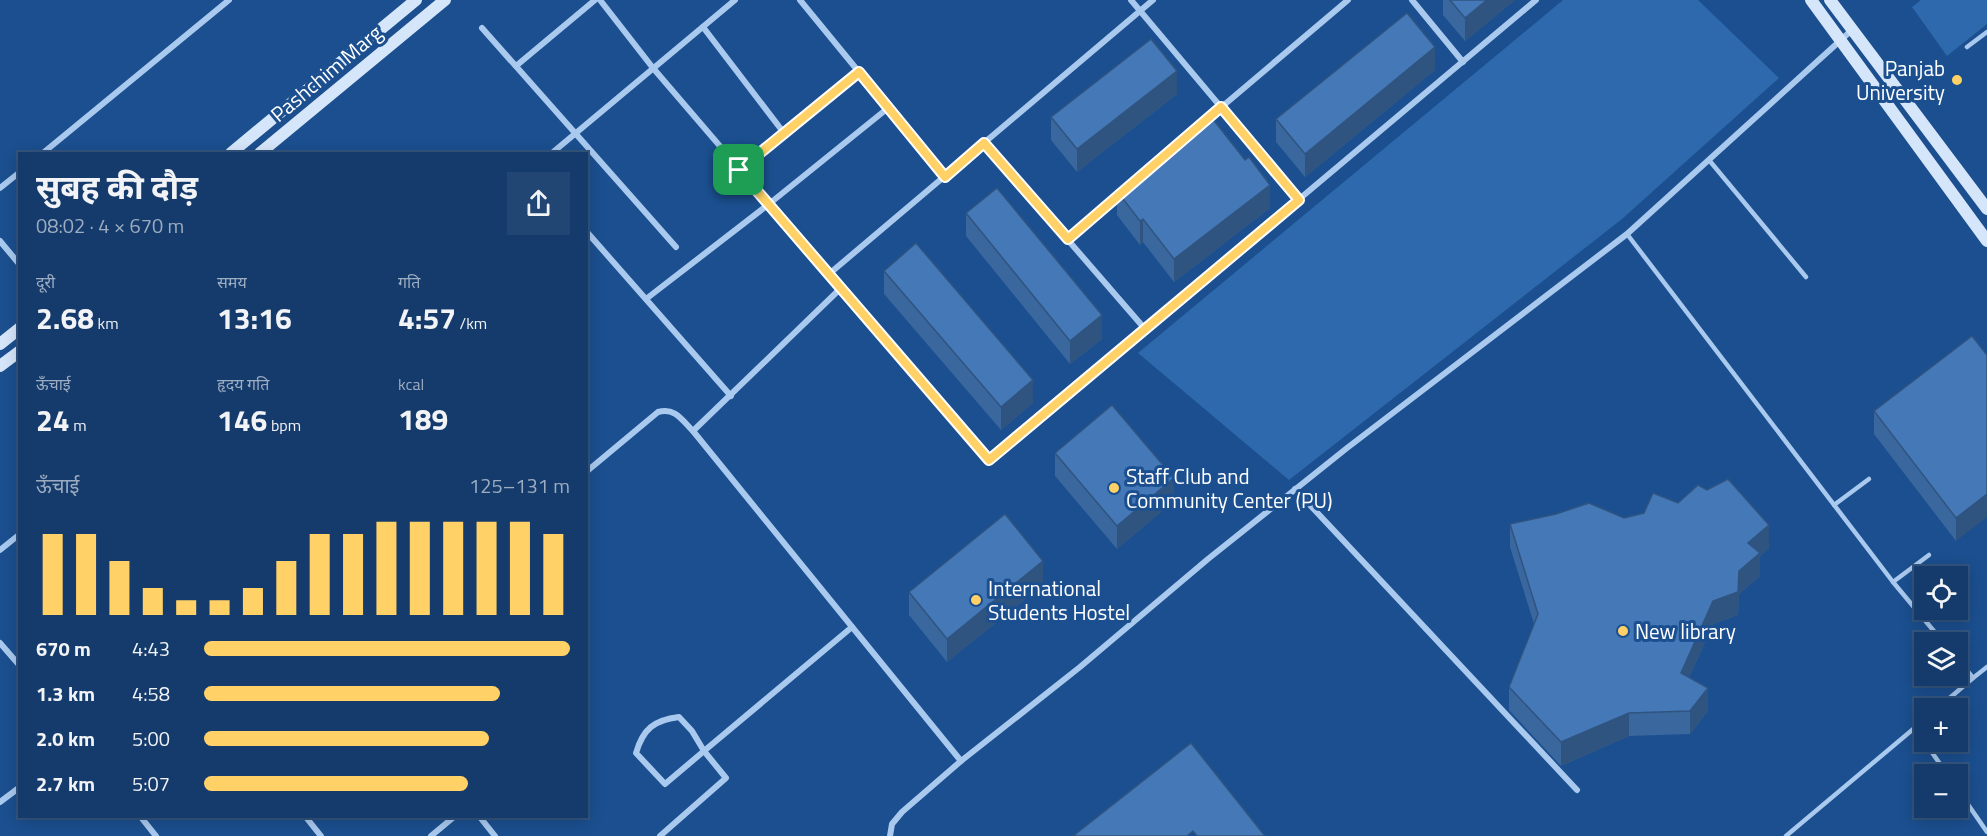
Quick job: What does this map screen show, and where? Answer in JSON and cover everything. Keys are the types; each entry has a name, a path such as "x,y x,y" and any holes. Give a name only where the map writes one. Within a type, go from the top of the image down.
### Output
{"main road":[{"path":"232,152 416,0"},
{"name":"Pashchim Marg","path":"261,152 445,0"},
{"path":"1811,0 1987,241"},
{"path":"1830,0 1854,28 1987,209"},
{"path":"0,344 18,330"},
{"path":"0,366 18,352"}],"street":[{"path":"44,152 229,0"},
{"path":"516,66 595,0"},
{"path":"600,0 653,68 739,170 989,460 1536,0"},
{"path":"553,152 735,0"},
{"path":"800,0 945,177"},
{"path":"1131,0 1299,200"},
{"path":"829,274 1153,0"},
{"path":"1167,154 1348,0"},
{"path":"1412,0 1463,62"},
{"path":"703,27 784,133"},
{"path":"482,28 676,247"},
{"path":"890,836 892,825 902,812 961,761 1080,668 1208,559 1295,489 1627,234 1854,28"},
{"path":"739,170 859,72"},
{"path":"646,299 888,108"},
{"path":"984,143 1145,329"},
{"path":"0,188 18,174"},
{"path":"1068,239 1131,185"},
{"path":"588,233 731,396"},
{"path":"0,241 18,263"},
{"path":"693,431 841,288"},
{"path":"588,470 658,412 665,409 674,411 693,431 961,761"},
{"path":"1295,489 1577,790"},
{"path":"0,550 18,536"},
{"path":"660,836 726,778 704,751 692,731 679,717 653,724 640,740 636,753 665,784 704,751 852,627"},
{"path":"0,643 18,664"},
{"path":"0,802 18,788"},
{"path":"142,818 156,836"},
{"path":"307,818 321,836"},
{"path":"431,836 453,818"},
{"path":"481,818 495,836"}],"lane":[{"path":"1967,47 1987,32"},
{"path":"1709,160 1806,277"},
{"path":"1627,234 1893,582 1935,632"},
{"path":"1834,505 1869,479"},
{"path":"1893,582 1929,555"},
{"path":"1950,698 1987,667"},
{"path":"1968,672 1973,678"},
{"path":"1786,836 1914,729"},
{"path":"1968,804 1987,832"}],"shaded area":[{"path":"1563,0 1698,0 1779,78 1622,219 1289,480 1138,353"},
{"path":"1921,0 1987,0 1987,24 1947,56 1912,7"}],"building":[{"path":"1450,0 1487,0 1465,18"},
{"path":"1407,13 1435,47 1305,154 1276,119"},
{"path":"1151,39 1177,71 1077,149 1051,117"},
{"path":"1212,118 1245,160 1249,157 1270,185 1174,259 1143,219 1140,221 1117,191"},
{"path":"997,188 1102,315 1070,341 966,213"},
{"path":"916,243 1033,380 1001,407 884,271"},
{"path":"1972,336 1987,355 1987,494 1956,518 1874,411"},
{"name":"Staff Club and Community Center (PU)","path":"1112,405 1174,478 1117,526 1055,453"},
{"name":"New library","path":"1728,479 1769,525 1748,543 1760,553 1739,571 1738,592 1713,601 1681,673 1708,688 1690,711 1629,713 1561,742 1509,687 1538,614 1510,524 1556,514 1589,503 1624,518 1644,513 1653,493 1678,503 1698,485 1707,490"},
{"name":"International Students Hostel","path":"1005,514 1043,561 947,639 909,592"},
{"path":"1191,743 1265,836 1197,836 1193,831 1187,836 1073,836"}],"place":[{"name":"Panjab University","path":"1957,80"},
{"name":"Staff Club and Community Center (PU)","path":"1114,488"},
{"name":"International Students Hostel","path":"976,600"},
{"name":"New library","path":"1623,631"}],"route":[{"path":"859,72 945,177 984,143 1068,239 1221,107 1299,200 989,460 739,170 859,72"}]}
